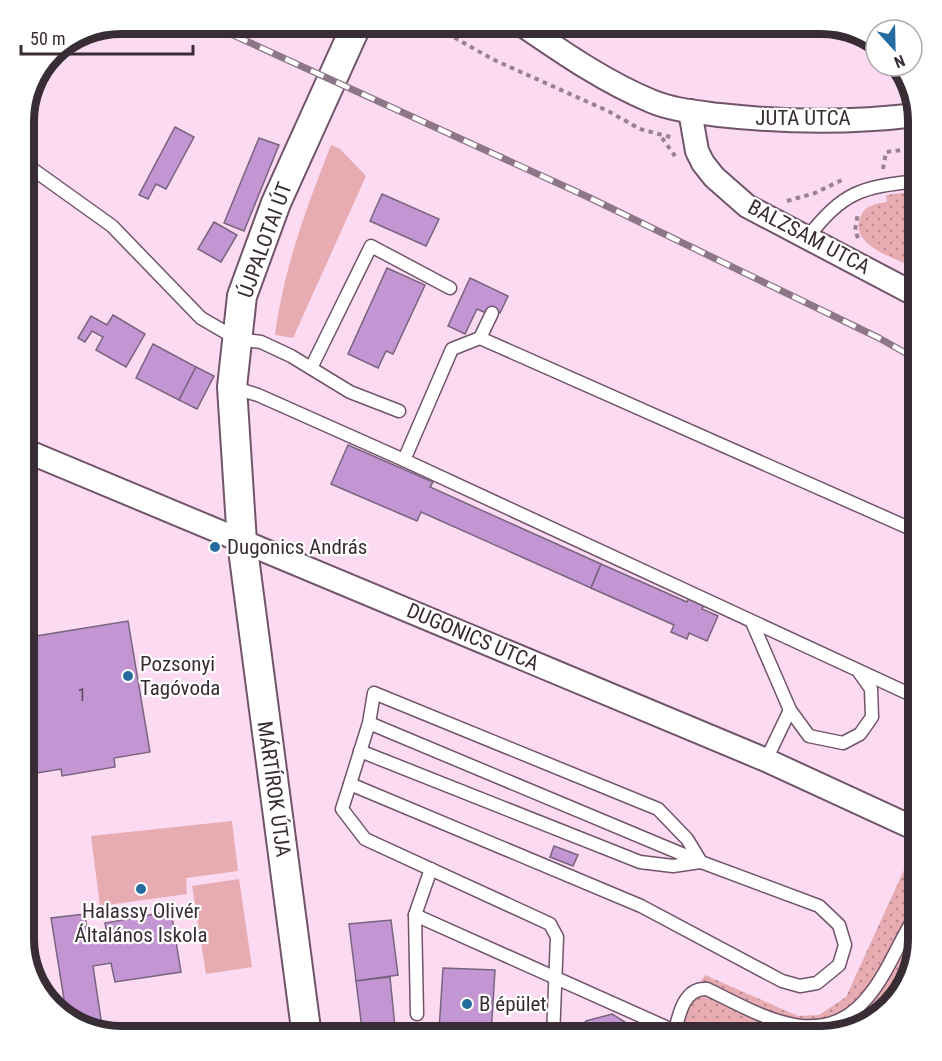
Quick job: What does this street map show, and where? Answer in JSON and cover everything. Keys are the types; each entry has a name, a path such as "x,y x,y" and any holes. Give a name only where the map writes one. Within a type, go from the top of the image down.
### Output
{"street":[{"name":"ÚJPALOTAI ÚT","path":"242,542 232,387 242,296 276,203 352,34"},
{"path":"538,35 626,89 653,102 690,111"},
{"name":"JUTA UTCA","path":"690,111 748,118 817,120 907,115"},
{"name":"BALZSAM UTCA","path":"690,111 697,151 714,177 747,206 908,291"},
{"name":"DUGONICS UTCA","path":"35,454 766,760 908,825"},
{"name":"MÁRTÍROK ÚTJA","path":"242,542 306,1026"}],"lane":[{"path":"35,171 112,226 201,318 237,339 261,342 311,368 350,392 399,411"},
{"path":"807,238 827,213 857,191 874,186 908,182"},
{"path":"311,368 371,246 450,288"},
{"path":"404,460 452,349 480,338 492,313"},
{"path":"480,338 908,528"},
{"path":"232,387 258,395 404,460 908,693"},
{"path":"752,622 790,710 809,736 843,743 860,734 872,717 871,689 859,670"},
{"path":"553,1026 557,937 550,924 365,839 342,809 369,723 374,693 658,808 687,839 701,862"},
{"path":"766,760 790,710"},
{"path":"350,784 641,906 782,981 800,986 817,983 839,965 845,945 839,925 819,906 701,862 369,723"},
{"path":"360,751 640,862 673,866 701,862"},
{"path":"417,1014 415,915 431,869"},
{"path":"415,915 663,1026"},
{"path":"823,1026 834,1023 866,1000 908,929"},
{"path":"676,1026 679,1013 698,988 707,989 780,1022 811,1026"}],"path":[{"path":"449,34 492,59 662,137"},
{"path":"876,170 884,169 886,152 908,149"},
{"path":"781,201 797,200 849,178"},
{"path":"861,208 855,230 862,243"}],"shaded area":[{"path":"331,145 340,149 366,176 293,338 275,335 290,262"},
{"path":"908,192 908,265 878,251 862,237 859,228 860,218 865,210 887,202 886,195"},
{"path":"232,821 238,871 186,878 187,894 100,906 91,836"},
{"path":"908,861 906,956 893,988 873,1008 848,1022 832,1026 674,1026 705,975 798,1016 819,1015 846,997"},
{"path":"239,879 252,967 206,974 192,886"}],"building":[{"path":"175,127 194,137 166,189 156,184 148,199 139,195"},
{"path":"259,138 279,145 244,231 224,223"},
{"path":"382,194 439,219 426,246 370,221"},
{"path":"214,222 237,235 221,262 198,249"},
{"path":"387,268 425,285 393,354 386,351 378,368 348,354"},
{"path":"470,278 508,296 500,313 489,308 486,313 477,309 465,334 448,326"},
{"path":"113,315 145,334 126,367 96,350 103,337 92,331 85,342 78,338 91,316 107,325"},
{"path":"153,344 196,367 179,400 136,378"},
{"path":"196,367 214,376 197,409 179,400"},
{"path":"348,445 433,482 430,487 601,564 591,588 421,512 417,521 331,484"},
{"path":"601,564 687,602 690,596 705,603 702,609 718,616 707,641 689,633 687,639 671,632 674,625 591,588"},
{"path":"128,621 150,752 114,758 115,767 62,776 61,769 34,773 34,636"},
{"path":"554,846 578,855 573,866 550,857"},
{"path":"171,911 181,972 115,982 111,963 93,966 102,1024 83,1017 65,1005 51,918 85,914 88,941 108,939 105,923"},
{"path":"391,920 398,975 356,981 349,924"},
{"name":"B épület","path":"443,968 495,970 492,1026 439,1026"},
{"name":"B épület","path":"390,977 395,1026 362,1026 356,981"},
{"path":"612,1014 627,1026 582,1026 586,1021"}],"railway":[{"path":"231,34 588,197 879,338 908,354"}],"place":[{"name":"Dugonics András","path":"215,547"},
{"name":"Pozsonyi Tagóvoda","path":"128,676"},
{"name":"Halassy Olivér Általános Iskola","path":"141,889"},
{"name":"B épület","path":"467,1004"}]}
